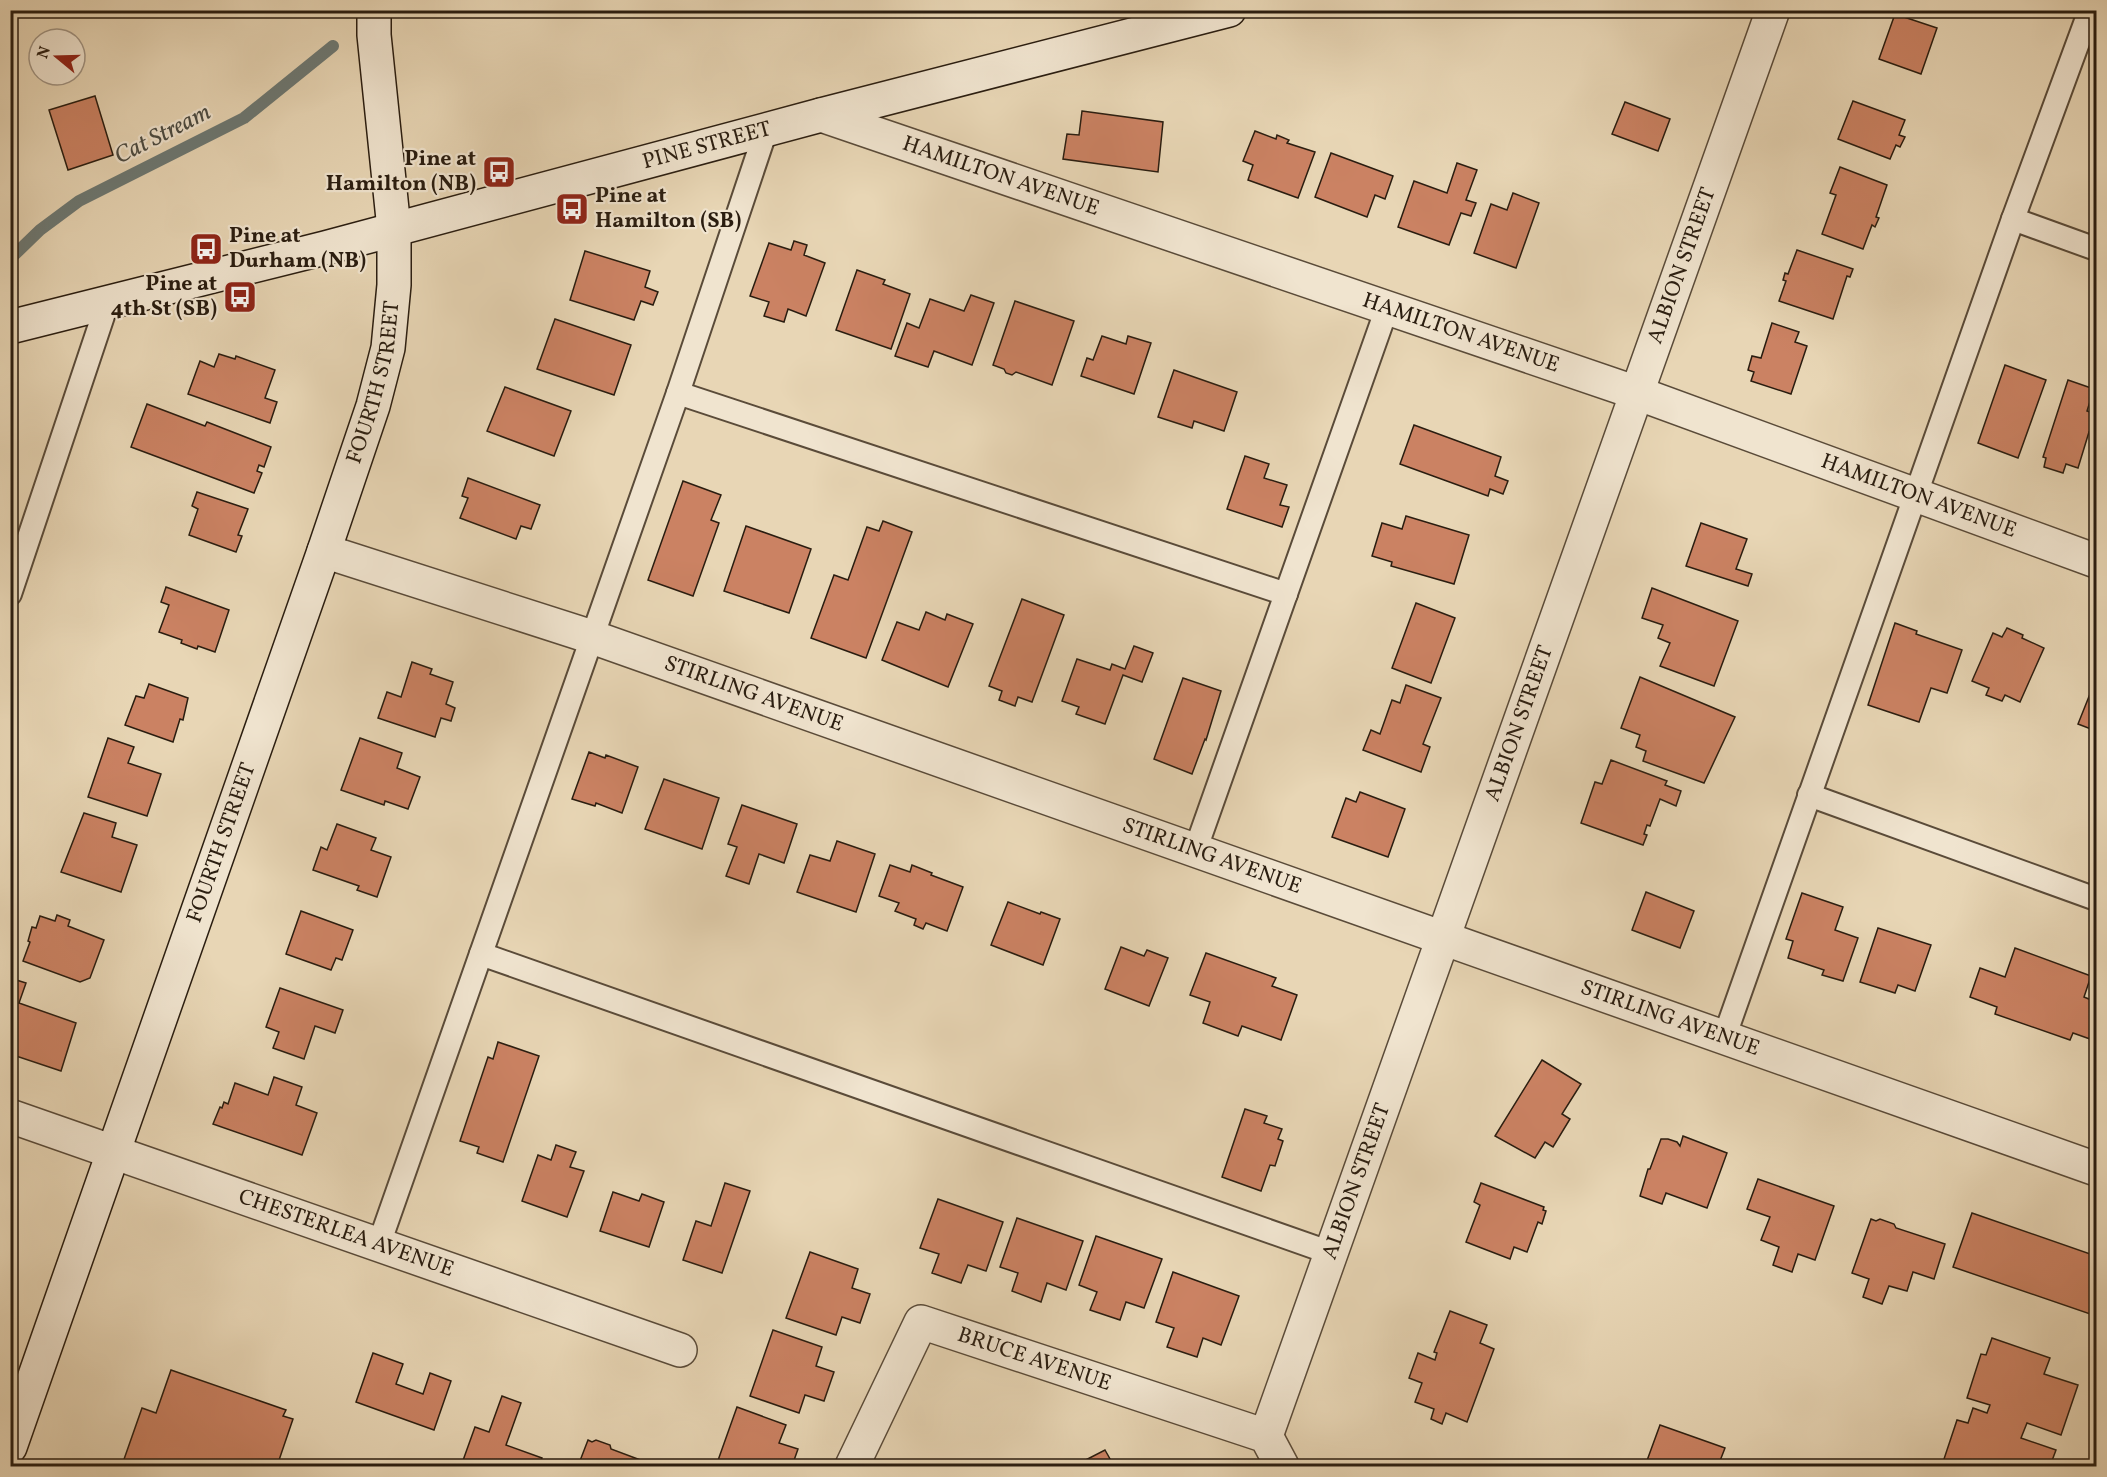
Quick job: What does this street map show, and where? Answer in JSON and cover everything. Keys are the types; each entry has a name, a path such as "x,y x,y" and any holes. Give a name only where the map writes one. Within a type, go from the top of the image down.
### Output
{"street":[{"name":"FOURTH STREET","path":"10,1447 324,551 373,406 388,348 394,285 394,229 374,35 374,10"},
{"name":"PINE STREET","path":"10,327 1229,10"},
{"name":"ALBION STREET","path":"1266,1436 1773,10"},
{"name":"HAMILTON AVENUE","path":"821,115 1637,393 2097,561"},
{"name":"STIRLING AVENUE","path":"324,551 592,637 2097,1169"},
{"name":"CHESTERLEA AVENUE","path":"10,1116 680,1350"},
{"name":"BRUCE AVENUE","path":"852,1467 921,1322 1266,1436"},
{"path":"1266,1436 1282,1467"}],"lane":[{"path":"1724,1038 2013,219 2090,10"},
{"path":"379,1244 678,393 765,130"},
{"path":"2013,219 2097,249"},
{"path":"10,594 108,301"},
{"path":"1195,850 1387,308"},
{"path":"678,393 1286,594"},
{"path":"1809,795 2097,899"},
{"path":"480,954 1331,1253"}],"building":[{"path":"1895,14 1937,28 1921,74 1879,59"},
{"path":"95,96 113,155 68,170 49,110"},
{"path":"1853,101 1905,120 1899,135 1905,137 1900,147 1896,145 1890,159 1838,139"},
{"path":"1625,102 1670,119 1658,151 1612,134"},
{"path":"1082,111 1163,122 1158,172 1063,159 1067,134 1079,135"},
{"path":"1255,131 1276,139 1277,135 1289,140 1287,143 1315,152 1298,198 1248,180 1253,165 1243,161"},
{"path":"1331,153 1393,176 1385,199 1375,195 1367,217 1315,197"},
{"path":"1457,163 1477,170 1466,200 1476,203 1471,216 1461,213 1449,245 1398,227 1414,181 1447,193"},
{"path":"1840,167 1887,185 1876,217 1879,218 1875,227 1872,225 1863,249 1822,234 1836,195 1830,193"},
{"path":"1513,193 1539,203 1516,268 1474,253 1491,204 1507,210"},
{"path":"794,241 807,245 804,255 825,263 806,316 788,309 784,322 764,316 769,302 750,296 769,243 791,250"},
{"path":"1797,250 1853,269 1850,277 1847,276 1833,319 1779,301 1786,281 1783,280 1785,273 1788,274"},
{"path":"585,251 650,271 645,287 658,292 653,305 641,301 634,320 570,300"},
{"path":"857,270 885,280 883,284 910,294 891,349 836,330"},
{"path":"971,295 994,303 972,365 934,351 928,367 895,356 907,323 919,328 930,299 964,311"},
{"path":"1015,301 1074,321 1052,385 1016,372 1012,375 1006,373 1004,369 993,365"},
{"path":"555,319 631,345 614,395 537,369"},
{"path":"1772,323 1799,332 1795,342 1807,346 1791,394 1751,381 1754,372 1748,370 1752,356 1761,358"},
{"path":"1102,336 1126,344 1128,336 1151,343 1134,394 1081,376 1087,358 1093,360"},
{"path":"219,354 235,359 236,356 275,370 265,398 277,402 270,423 188,394 200,361 214,367"},
{"path":"2005,365 2046,380 2018,458 1978,443"},
{"path":"1174,370 1237,392 1224,431 1194,421 1192,428 1158,417"},
{"path":"2068,380 2094,389 2087,411 2096,414 2096,419 2092,433 2089,432 2078,468 2066,464 2063,473 2044,467 2046,458 2043,457"},
{"path":"505,387 571,411 554,456 487,431"},
{"path":"147,404 205,426 207,422 271,447 264,467 259,465 257,471 262,473 254,493 131,447"},
{"path":"1414,425 1501,457 1495,476 1508,481 1503,494 1490,489 1488,496 1400,464"},
{"path":"1245,456 1269,464 1264,478 1287,485 1280,505 1289,507 1282,527 1227,509"},
{"path":"468,478 540,505 531,529 521,526 516,539 460,518 468,498 462,496"},
{"path":"683,481 721,495 711,520 719,523 693,596 648,580"},
{"path":"197,492 248,509 238,535 242,536 236,552 189,535 198,509 192,506"},
{"path":"1406,516 1469,535 1454,584 1391,566 1392,562 1372,556 1382,523 1402,529"},
{"path":"883,521 912,532 866,658 811,638 834,575 848,580 867,527 879,531"},
{"path":"1701,523 1747,539 1736,569 1752,574 1748,586 1686,566"},
{"path":"746,526 811,549 789,613 724,591"},
{"path":"166,587 229,610 215,652 198,646 197,649 181,643 182,640 159,632 169,605 161,602"},
{"path":"1652,588 1738,621 1714,686 1660,666 1670,643 1658,638 1663,625 1642,618"},
{"path":"1022,599 1064,615 1032,702 1018,697 1015,706 999,700 1002,691 989,686"},
{"path":"1416,603 1455,618 1431,683 1392,668"},
{"path":"926,612 945,620 947,614 973,624 948,687 882,660 897,622 919,630"},
{"path":"1895,623 1917,631 1916,634 1962,650 1947,693 1931,688 1919,722 1868,705"},
{"path":"2007,628 2044,648 2020,702 2005,695 2002,701 1986,695 1989,688 1972,681 1993,633 2002,637"},
{"path":"1134,646 1153,653 1142,682 1123,675 1105,724 1076,714 1079,707 1062,701 1077,659 1110,670 1112,664 1125,669"},
{"path":"412,662 432,669 430,674 453,682 446,704 455,708 451,721 441,718 435,737 378,718 387,692 401,697"},
{"path":"1640,677 1735,717 1704,783 1643,761 1646,751 1636,747 1640,735 1621,728"},
{"path":"1183,678 1221,691 1206,740 1192,774 1154,759"},
{"path":"149,684 188,698 183,720 180,719 173,742 125,725 136,696 144,698"},
{"path":"1406,685 1441,698 1423,744 1430,747 1421,772 1363,750 1371,730 1380,734 1392,700 1400,703"},
{"path":"2090,694 2096,696 2096,731 2078,724"},
{"path":"108,738 134,747 128,763 161,774 147,816 88,797"},
{"path":"360,738 402,753 397,768 420,777 408,809 385,801 384,805 341,790"},
{"path":"589,752 605,758 606,755 638,767 622,813 596,803 595,806 572,799"},
{"path":"1611,760 1667,781 1665,785 1681,791 1676,806 1660,799 1650,826 1647,825 1644,834 1647,835 1643,845 1581,823 1595,782 1602,784"},
{"path":"664,779 719,798 702,849 645,829"},
{"path":"1360,792 1405,809 1388,857 1332,837 1346,798 1356,802"},
{"path":"742,805 797,824 784,863 759,854 749,884 726,876 737,847 728,844"},
{"path":"84,813 116,823 112,837 137,845 121,892 61,872"},
{"path":"337,824 376,838 371,850 391,857 377,897 357,890 359,886 313,870 321,847 327,850"},
{"path":"837,841 875,854 856,912 797,892 810,855 830,861"},
{"path":"890,865 910,872 912,865 963,887 947,931 926,923 923,929 914,925 916,919 895,911 899,903 879,896"},
{"path":"1646,892 1694,911 1680,948 1632,930"},
{"path":"1802,893 1843,907 1835,930 1858,938 1843,981 1822,975 1824,970 1788,958 1793,941 1786,939"},
{"path":"1008,902 1060,919 1043,965 991,945"},
{"path":"301,911 353,930 342,960 336,958 331,970 286,954"},
{"path":"57,915 70,920 68,926 104,940 90,978 80,982 23,961 30,942 28,941 32,927 36,928 40,916 55,921"},
{"path":"1878,928 1931,945 1915,991 1898,985 1895,993 1860,982"},
{"path":"1121,947 1144,956 1147,950 1168,958 1149,1006 1105,989"},
{"path":"2015,948 2091,976 2084,997 2096,1002 2096,1020 2090,1039 2073,1033 2070,1040 1995,1014 1997,1007 1970,997 1980,968 2005,977"},
{"path":"1206,953 1276,978 1272,986 1297,995 1281,1040 1242,1026 1238,1036 1203,1023 1210,1002 1190,995"},
{"path":"10,978 26,983 19,1003 76,1023 61,1071 10,1054"},
{"path":"280,988 343,1010 335,1033 315,1026 304,1059 273,1048 279,1032 266,1027"},
{"path":"498,1042 539,1056 503,1162 477,1153 479,1147 460,1141 488,1057 493,1059"},
{"path":"1542,1060 1581,1084 1562,1114 1570,1119 1553,1147 1545,1142 1535,1158 1495,1136"},
{"path":"274,1077 302,1087 296,1105 317,1113 302,1155 213,1124 220,1107 222,1108 224,1102 228,1104 235,1083 268,1095"},
{"path":"1245,1109 1267,1116 1264,1123 1282,1129 1278,1139 1283,1141 1275,1166 1270,1165 1261,1191 1222,1177"},
{"path":"1683,1136 1727,1153 1707,1208 1666,1193 1662,1204 1640,1196 1648,1169 1650,1169 1661,1139 1677,1142 1680,1146"},
{"path":"556,1145 576,1152 570,1167 584,1171 567,1217 522,1201 538,1155 551,1160"},
{"path":"1758,1179 1834,1206 1815,1260 1798,1254 1792,1272 1773,1265 1779,1247 1761,1240 1770,1217 1747,1209"},
{"path":"725,1183 750,1191 722,1273 683,1260 696,1221 711,1226"},
{"path":"1481,1183 1544,1207 1543,1210 1546,1211 1542,1224 1538,1222 1527,1252 1514,1247 1510,1259 1466,1242 1480,1205 1474,1202"},
{"path":"613,1192 639,1201 642,1194 664,1202 649,1247 600,1231"},
{"path":"938,1199 1003,1222 986,1271 968,1265 961,1283 932,1273 939,1254 920,1248"},
{"path":"1972,1213 2096,1256 2096,1316 1953,1267"},
{"path":"1017,1218 1083,1241 1066,1290 1047,1283 1041,1302 1012,1291 1018,1273 1000,1267"},
{"path":"1871,1219 1876,1221 1880,1219 1894,1224 1896,1228 1945,1244 1934,1279 1913,1272 1907,1291 1889,1286 1882,1304 1863,1297 1869,1279 1852,1273"},
{"path":"1096,1236 1162,1259 1144,1308 1126,1302 1120,1320 1090,1310 1097,1292 1079,1285"},
{"path":"810,1252 858,1269 852,1288 870,1294 860,1323 842,1317 836,1335 786,1318"},
{"path":"1173,1272 1239,1296 1221,1345 1203,1338 1197,1357 1167,1347 1174,1328 1156,1322"},
{"path":"1450,1311 1487,1325 1480,1343 1494,1349 1467,1422 1446,1413 1442,1424 1431,1419 1434,1409 1415,1402 1422,1383 1409,1378 1418,1353 1435,1360 1437,1353 1434,1352"},
{"path":"773,1330 822,1347 816,1366 834,1372 824,1401 805,1395 799,1413 750,1396"},
{"path":"1992,1338 2050,1358 2044,1374 2078,1385 2061,1435 2027,1423 2021,1438 2056,1450 2050,1466 1953,1466 1943,1462 1957,1420 1968,1423 1973,1408 1987,1413 1990,1405 1967,1398 1981,1354 1986,1355"},
{"path":"373,1353 403,1364 396,1384 423,1394 430,1373 451,1381 434,1430 356,1402"},
{"path":"171,1370 286,1410 283,1416 293,1419 277,1466 122,1465 142,1408 156,1413"},
{"path":"502,1396 521,1403 506,1445 542,1458 539,1466 461,1466 475,1427 489,1432"},
{"path":"737,1407 786,1425 779,1443 798,1449 792,1466 716,1466"},
{"path":"1660,1425 1725,1448 1718,1466 1645,1466"},
{"path":"588,1440 610,1445 611,1449 651,1464 650,1466 578,1466"},
{"path":"1105,1450 1114,1466 1074,1466"}],"waterway":[{"name":"Cat Stream","path":"10,259 40,230 79,201 244,118 333,46"}],"place":[{"name":"Pine at Hamilton (NB)","path":"499,172"},
{"name":"Pine at Hamilton (SB)","path":"572,209"},
{"name":"Pine at Durham (NB)","path":"206,249"},
{"name":"Pine at 4th St (SB)","path":"240,297"}]}
